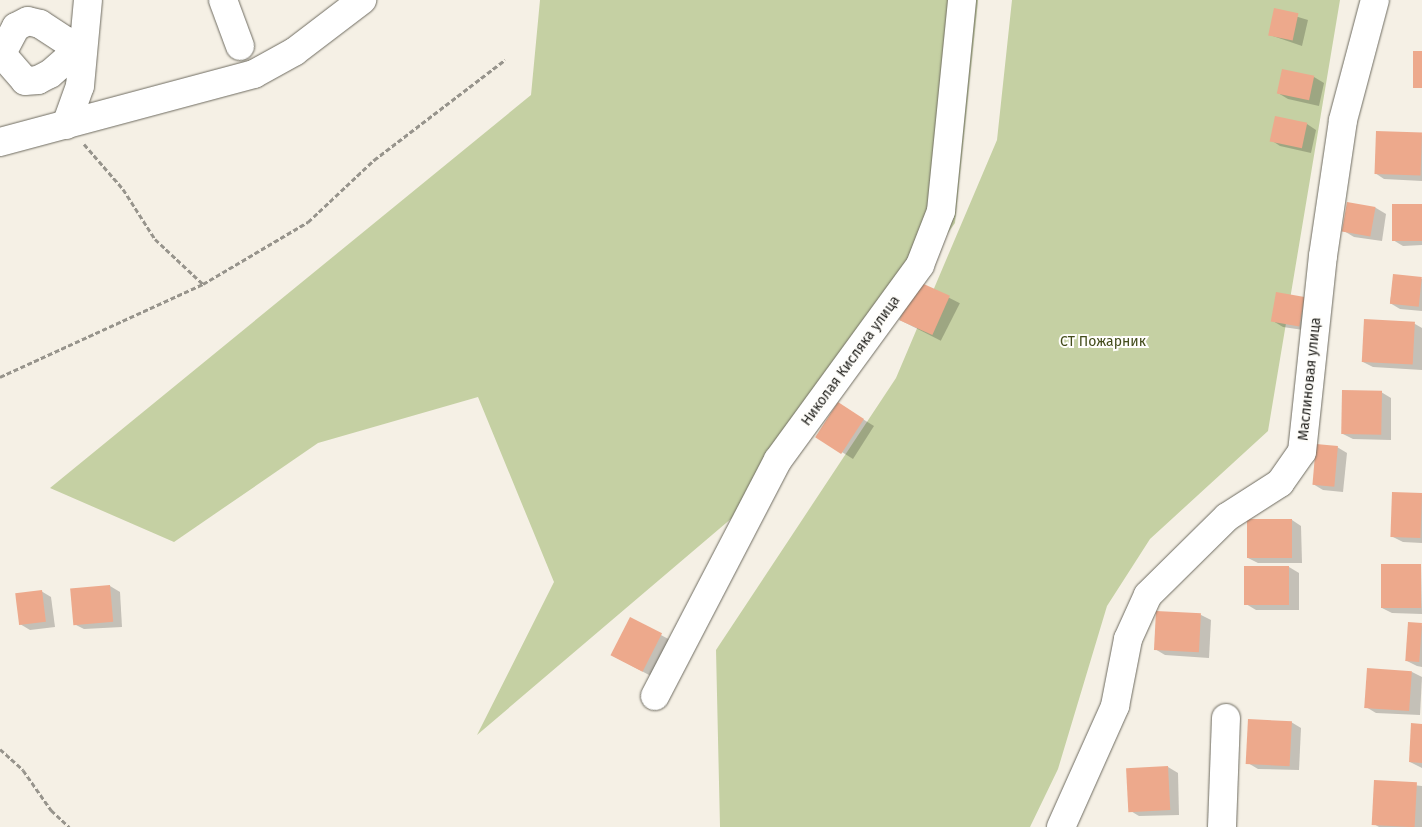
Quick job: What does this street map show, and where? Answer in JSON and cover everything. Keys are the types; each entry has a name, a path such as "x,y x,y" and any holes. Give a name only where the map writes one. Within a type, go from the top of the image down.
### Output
{"lane":[{"path":"223,0 240,46"},
{"path":"0,142 254,74 294,52 362,0"},
{"name":"Николая Кисляка улица","path":"655,696 778,460 920,265 941,211 962,0"},
{"name":"Маслиновая улица","path":"1061,827 1115,706 1128,639 1148,595 1227,517 1280,483 1302,452 1323,256 1343,120 1374,0"},
{"path":"66,125 80,86 89,1"},
{"path":"28,20 40,24 66,41 83,45 38,80 25,81 0,54 16,27 28,20"},
{"path":"1222,827 1226,718"}],"path":[{"path":"0,377 203,284 308,222 374,160 505,60"},
{"path":"66,125 123,188 156,239 203,284"},
{"path":"0,749 23,770 51,810 68,827"}],"green space":[{"path":"540,0 978,0 955,223 759,495 477,735 554,582 478,397 318,443 174,542 50,488 531,95"},
{"name":"СТ Пожарник","path":"1012,0 1340,0 1268,431 1150,539 1107,606 1058,769 1030,827 720,827 716,650 896,378 997,140"}],"building":[{"path":"1274,8 1298,13 1293,41 1268,35"},
{"path":"1413,51 1422,51 1422,88 1413,88"},
{"path":"1282,69 1314,76 1309,100 1277,93"},
{"path":"1275,116 1307,123 1302,148 1270,141"},
{"path":"1376,131 1422,133 1420,176 1374,174"},
{"path":"1347,202 1376,207 1370,237 1342,232"},
{"path":"1392,204 1422,204 1422,241 1392,241"},
{"path":"1393,274 1422,277 1419,307 1390,304"},
{"path":"917,281 950,296 932,335 900,320"},
{"path":"1276,292 1305,297 1299,327 1271,322"},
{"path":"1364,319 1415,322 1413,365 1362,362"},
{"path":"1342,390 1382,391 1381,435 1341,434"},
{"path":"838,402 864,419 841,454 815,437"},
{"path":"1316,444 1338,446 1334,487 1312,485"},
{"path":"1392,492 1422,493 1420,538 1390,537"},
{"path":"1247,519 1292,519 1292,558 1247,558"},
{"path":"1381,564 1421,564 1421,608 1381,608"},
{"path":"1244,566 1289,566 1289,605 1244,605"},
{"path":"110,585 113,622 73,625 70,588"},
{"path":"42,590 46,622 19,625 15,593"},
{"path":"1156,611 1201,613 1199,652 1154,650"},
{"path":"630,617 662,633 643,672 610,655"},
{"path":"1408,622 1422,623 1419,662 1405,661"},
{"path":"1367,668 1412,671 1409,711 1364,708"},
{"path":"1248,719 1292,721 1290,766 1246,764"},
{"path":"1411,723 1422,724 1422,763 1409,762"},
{"path":"1168,766 1170,810 1128,812 1126,768"},
{"path":"1374,780 1417,782 1415,827 1372,825"}]}
